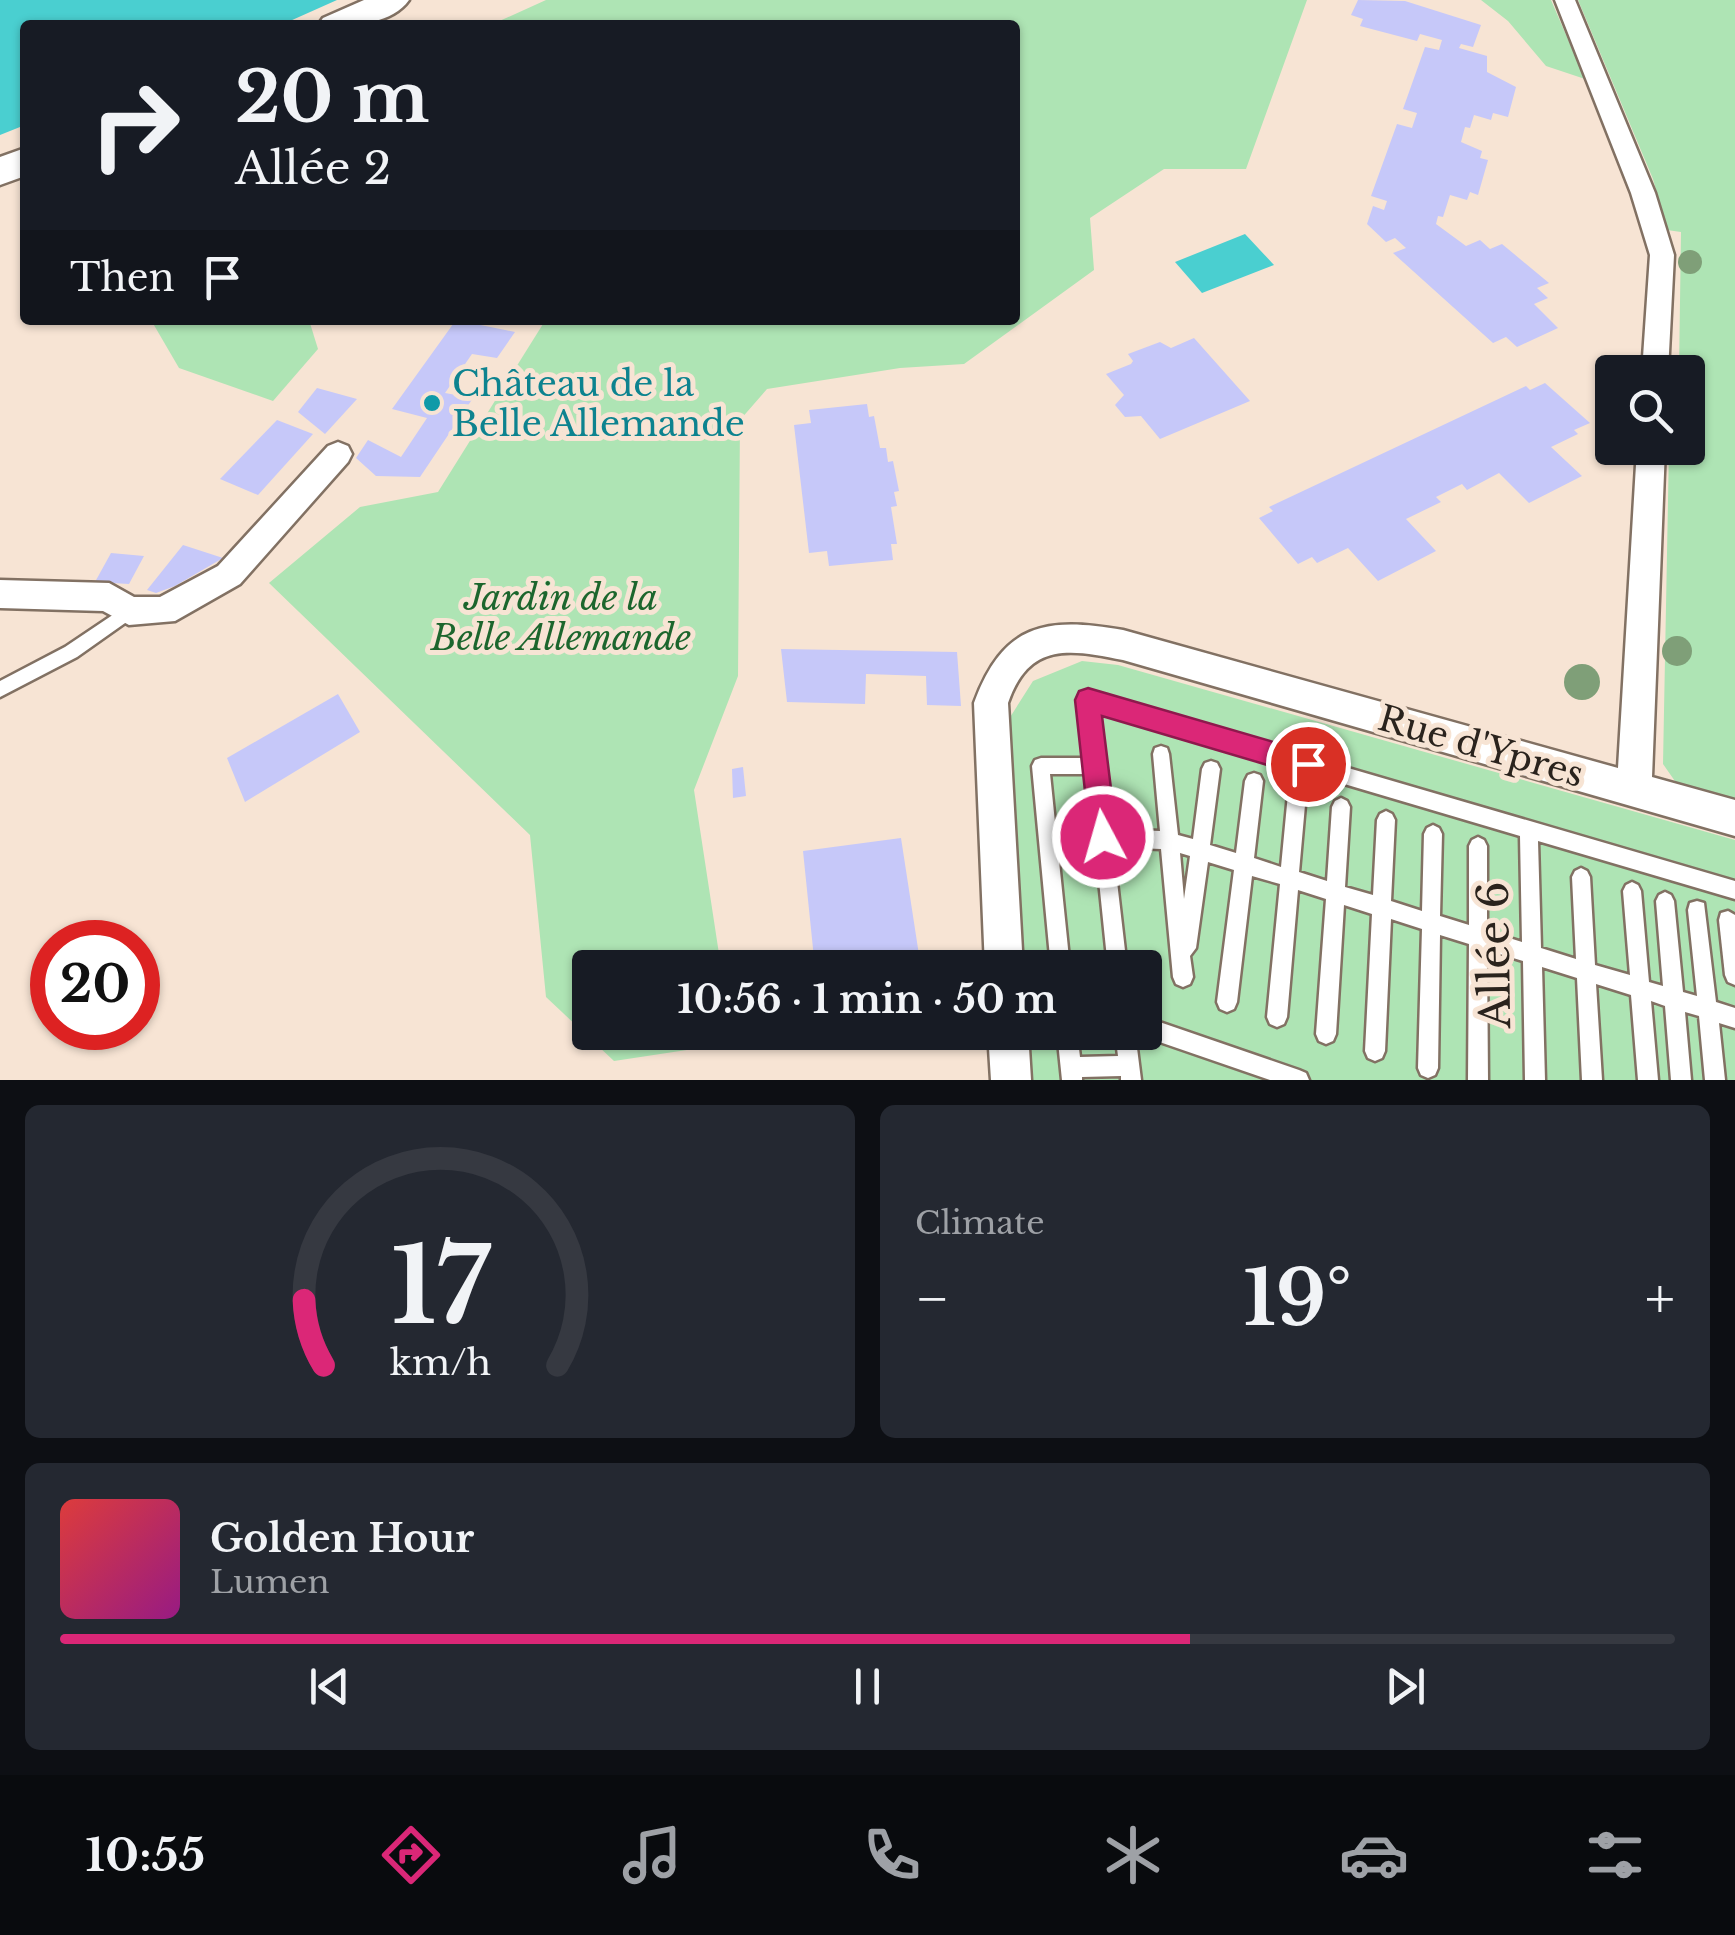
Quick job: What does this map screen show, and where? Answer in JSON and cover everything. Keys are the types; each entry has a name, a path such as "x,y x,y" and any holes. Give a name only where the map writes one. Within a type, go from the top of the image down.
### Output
{"main road":[{"path":"346,20 392,0"}],"street":[{"path":"1566,0 1643,193 1662,255 1657,355"},
{"path":"0,594 109,598 130,610 164,611 229,575 338,454"},
{"path":"1634,788 1651,465"},
{"name":"Rue d'Ypres","path":"1003,950 990,703 1008,664 1021,650 1057,636 1123,645 1735,818"},
{"path":"1009,1050 1011,1080"}],"lane":[{"path":"0,689 20,682 130,610"},
{"path":"0,676 20,682"},
{"path":"1116,950 1088,700 1735,890"},
{"path":"1161,754 1183,976 1210,769"},
{"path":"1059,950 1041,766 1096,766"},
{"path":"1227,1002 1254,781"},
{"path":"1276,1018 1297,794"},
{"path":"1326,1034 1341,807"},
{"path":"1375,1051 1386,820"},
{"name":"Allée 6","path":"1528,829 1535,1080"},
{"path":"1428,1068 1432,834"},
{"path":"1103,837 1170,841 1735,1018"},
{"path":"1478,846 1478,1080"},
{"path":"1580,877 1592,1080"},
{"path":"1632,892 1648,1080"},
{"path":"1665,901 1682,1080"},
{"path":"1697,910 1715,1080"},
{"path":"1728,920 1735,974"},
{"path":"1162,1034 1299,1080"},
{"path":"1071,1074 1130,1073"}],"green space":[{"name":"Jardin de la Belle Allemande","path":"546,0 1307,0 1246,169 1164,169 1090,218 1094,270 1020,324 1020,20 502,20"},
{"path":"1481,0 1551,0 1585,79 1546,66 1508,21"},
{"path":"1578,0 1735,0 1735,800 1677,784 1663,764 1669,465 1705,465 1705,355 1679,355 1681,232 1667,230 1653,179"},
{"path":"154,325 311,325 318,349 273,401 179,368"},
{"name":"Jardin de la Belle Allemande","path":"542,325 1018,325 964,364 900,368 767,389 740,420 738,676 694,790 718,950 572,950 572,1021 546,997 530,835 269,583 360,507 438,492"},
{"path":"1082,661 1118,665 1735,840 1735,1080 1032,1080 1030,1050 1162,1050 1162,950 1023,950 1007,722 1033,681"},
{"name":"Jardin de la Belle Allemande","path":"602,1050 687,1050 614,1061"}],"water":[{"path":"0,0 337,0 292,20 20,20 20,127 0,135"},
{"path":"1245,234 1274,265 1202,293 1175,262"}],"building":[{"path":"1358,0 1405,1 1481,25 1473,47 1461,44 1459,48 1487,56 1487,72 1516,87 1508,117 1493,113 1491,120 1474,115 1470,128 1465,127 1461,142 1482,151 1480,158 1488,160 1478,195 1470,192 1467,200 1450,195 1443,217 1438,216 1436,224 1466,246 1480,240 1490,249 1502,244 1549,283 1537,288 1548,298 1534,304 1558,328 1517,347 1506,337 1493,343 1393,253 1406,248 1395,238 1386,242 1367,224 1373,206 1384,210 1387,201 1371,196 1397,124 1412,128 1417,113 1403,109 1425,47 1439,50 1442,40 1420,34 1417,41 1360,26 1363,19 1351,15"},
{"name":"Château de la Belle Allemande","path":"452,325 481,325 515,332 497,358 472,354 445,393 473,398 420,477 376,476 356,458 368,440 401,457 427,418 392,409"},
{"path":"1194,338 1250,401 1160,439 1141,416 1125,417 1115,405 1124,395 1106,374 1131,364 1128,354 1160,342 1171,348"},
{"path":"1545,383 1590,423 1574,430 1578,434 1551,447 1582,476 1529,503 1499,473 1467,490 1462,484 1436,497 1441,502 1406,519 1436,551 1378,581 1348,548 1317,563 1312,557 1298,564 1259,518 1273,511 1269,507 1526,386 1530,390"},
{"path":"317,388 357,399 325,434 298,412"},
{"path":"867,404 869,417 874,416 880,448 886,448 888,462 893,461 899,491 894,492 897,506 891,507 897,544 891,544 893,560 829,566 827,551 809,553 794,425 811,423 809,410"},
{"path":"277,420 313,434 258,495 220,479"},
{"path":"183,545 223,558 175,586 156,593 147,590"},
{"path":"111,553 144,556 129,584 95,582"},
{"path":"781,649 957,652 961,706 927,705 926,676 866,674 865,704 787,702"},
{"path":"338,694 360,732 245,802 227,758"},
{"path":"743,767 746,796 733,798 732,769"},
{"path":"901,838 918,950 813,950 803,851"}],"place":[{"name":"Château de la Belle Allemande","path":"432,403"}],"route":[{"path":"1103,837 1088,700 1308,764"}]}
